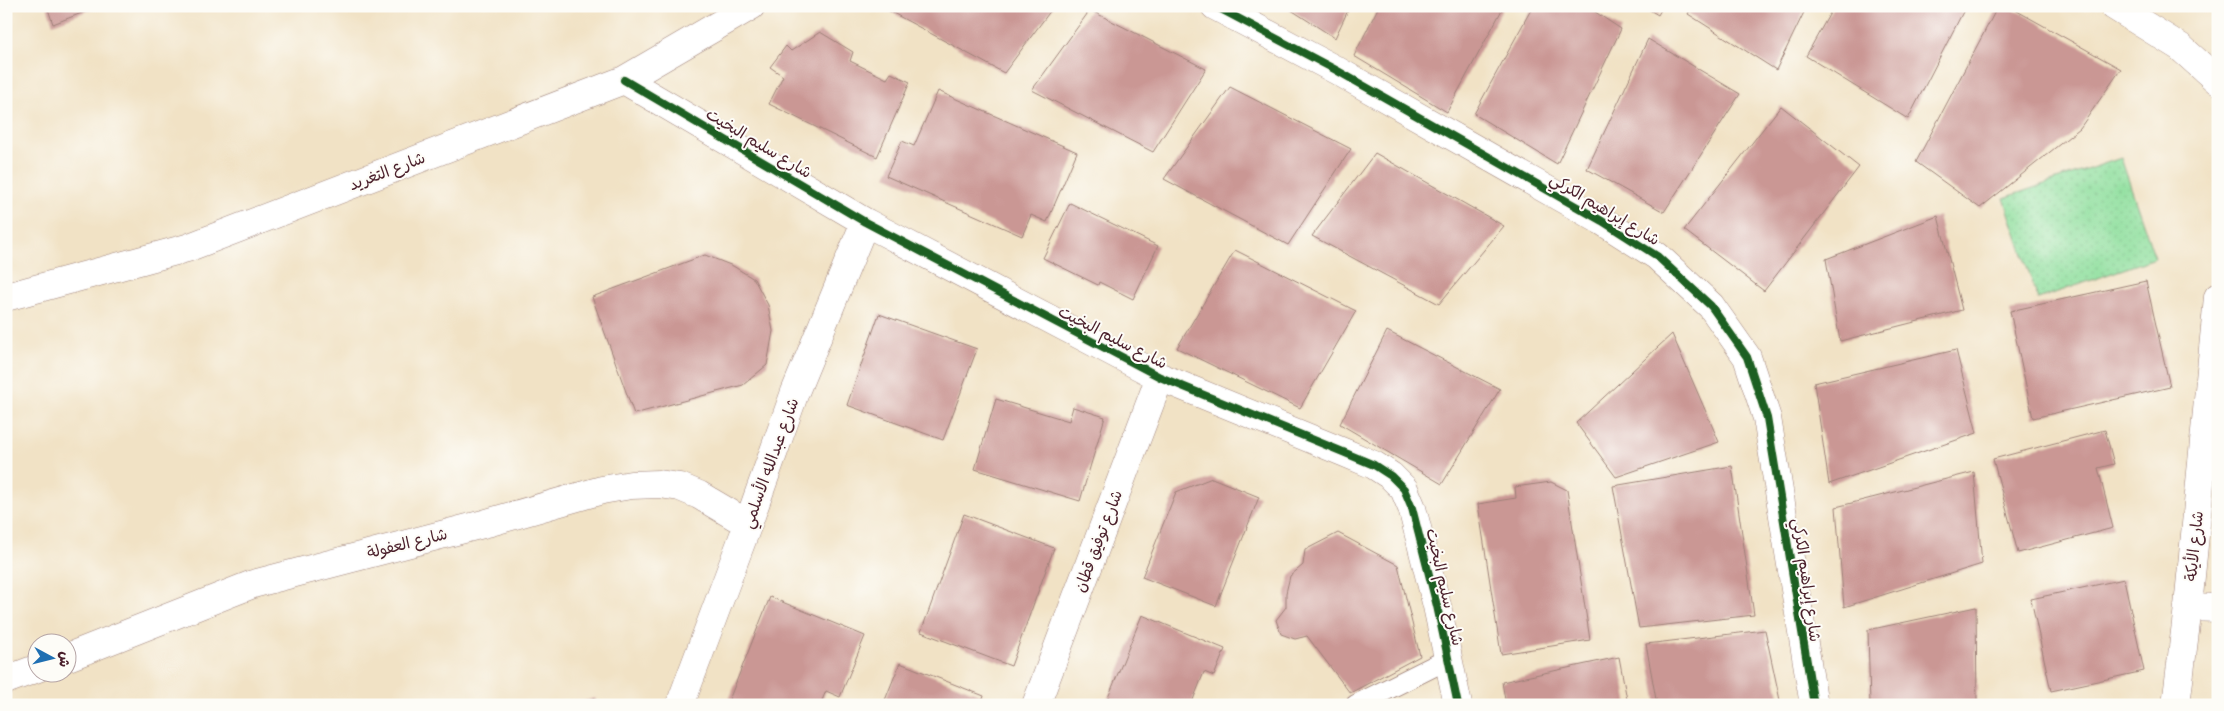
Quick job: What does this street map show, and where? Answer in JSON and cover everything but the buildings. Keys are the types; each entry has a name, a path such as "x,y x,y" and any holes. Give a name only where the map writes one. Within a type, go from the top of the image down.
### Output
{"street":[{"name":"شارع التغريد","path":"6,297 187,248 624,80 751,6"},
{"name":"شارع إبراهيم الكركي","path":"1216,6 1336,70 1602,220 1657,256 1711,306 1747,357 1767,418 1814,705"},
{"path":"2114,6 2180,48 2218,81"},
{"name":"شارع سليم البخيت","path":"624,80 865,222 1160,377 1374,465 1391,476 1404,489 1412,508 1437,606 1458,705"},
{"name":"شارع عبدالله الأسلمي","path":"680,705 795,392 865,222"},
{"name":"شارع الأيكة","path":"2176,705 2188,607 2218,298"},
{"name":"شارع توفيق قطان","path":"1036,705 1160,377"},
{"name":"شارع العفولة","path":"78,653 253,584 486,523 602,490 631,485 659,484 680,487 699,495 748,524"},
{"path":"2188,607 2218,608"},
{"path":"6,680 28,672"}],"lane":[{"path":"1356,705 1448,659"}],"green space":[{"path":"2121,158 2155,258 2038,299 2004,198"}],"cycle path":[{"path":"1215,6 1336,70 1602,221 1657,256 1711,306 1747,357 1767,418 1814,705"},
{"path":"624,80 865,222 1160,377 1374,465 1391,476 1404,489 1412,508 1437,606 1458,705"}]}
